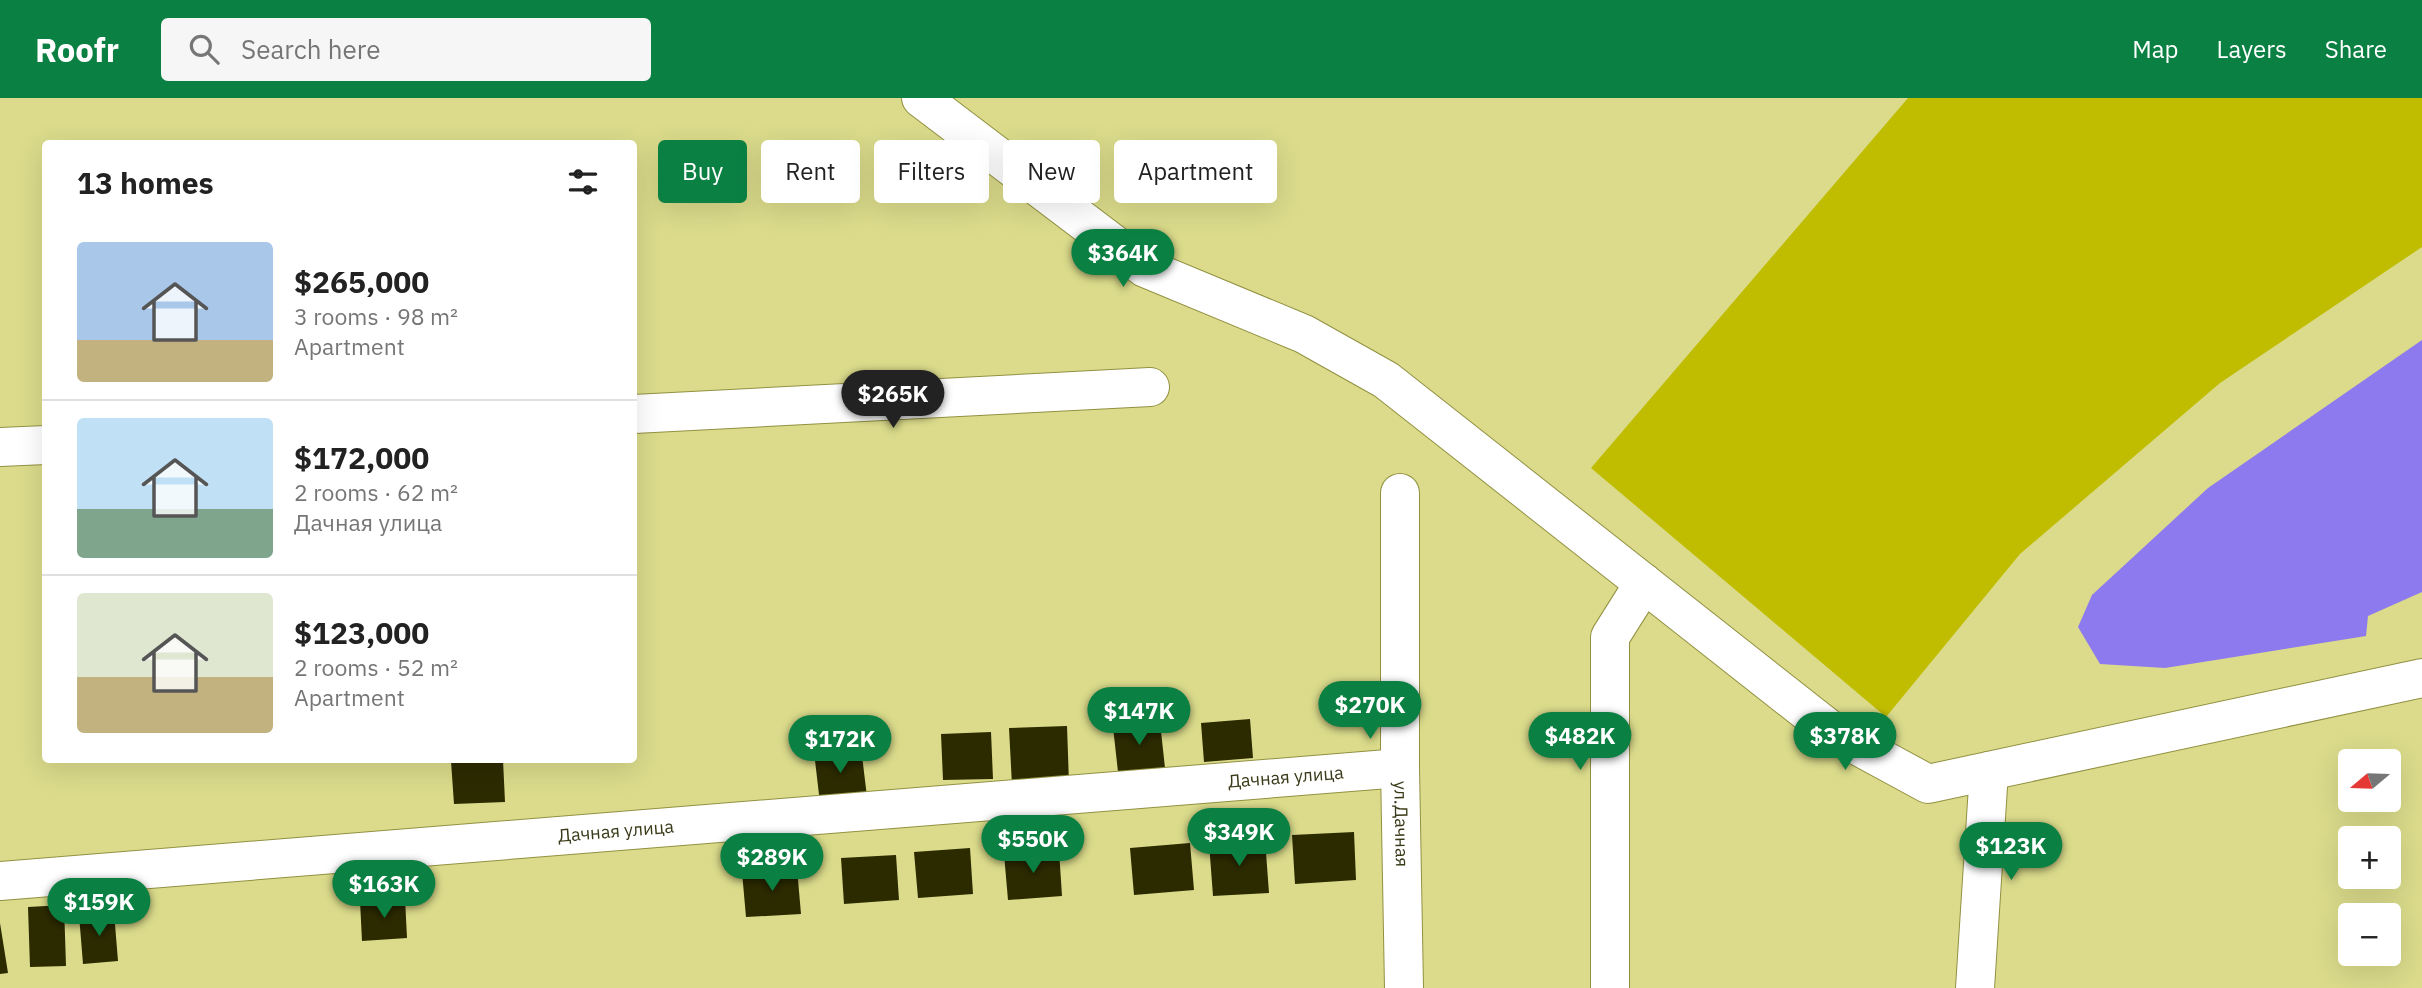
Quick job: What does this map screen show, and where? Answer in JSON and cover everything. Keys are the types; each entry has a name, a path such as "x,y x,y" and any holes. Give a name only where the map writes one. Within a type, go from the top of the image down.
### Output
{"street":[{"path":"921,98 1145,268 1304,334 1386,380 1835,733 1928,784 2422,678"},
{"path":"637,414 1150,387"},
{"path":"0,447 42,445"},
{"name":"ул.Дачная","path":"1400,493 1400,768 1404,988"},
{"path":"1610,988 1610,637 1644,583"},
{"name":"Дачная улица","path":"0,881 1400,768"},
{"path":"1975,988 1989,771"}],"shaded area":[{"path":"1908,98 2422,98 2422,247 2220,383 2020,554 1886,717 1591,468"},
{"path":"2422,340 2422,592 2368,616 2366,636 2165,668 2100,664 2078,627 2092,595 2208,488"}],"building":[{"path":"1250,719 1253,758 1204,762 1201,723"},
{"path":"1160,722 1165,768 1118,772 1113,727"},
{"path":"1067,726 1069,783 1012,785 1009,728"},
{"path":"991,732 993,779 943,780 941,734"},
{"path":"861,747 867,797 820,803 814,752"},
{"path":"451,763 503,763 505,802 454,804"},
{"path":"1354,832 1356,880 1295,884 1292,835"},
{"path":"1265,839 1269,893 1213,896 1209,843"},
{"path":"1190,843 1194,890 1134,895 1130,848"},
{"path":"970,848 973,894 918,898 914,852"},
{"path":"1059,850 1062,896 1008,900 1004,854"},
{"path":"896,855 899,900 844,904 841,858"},
{"path":"797,868 801,914 746,917 742,872"},
{"path":"405,898 407,938 362,941 360,901"},
{"path":"64,905 66,966 30,967 28,907"},
{"path":"114,912 118,961 83,964 79,915"},
{"path":"0,923 8,973 0,974"}]}
